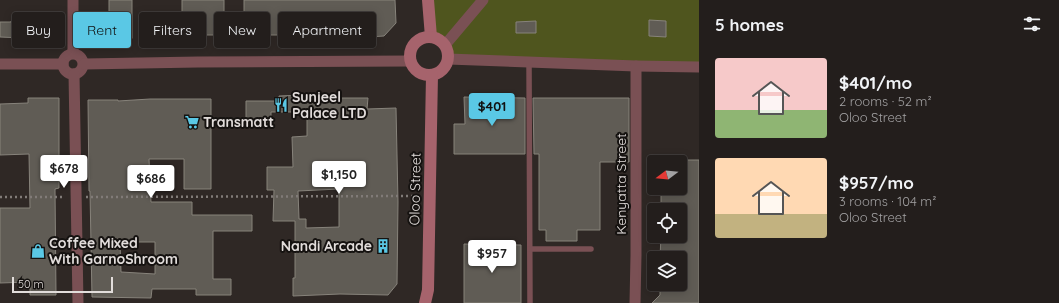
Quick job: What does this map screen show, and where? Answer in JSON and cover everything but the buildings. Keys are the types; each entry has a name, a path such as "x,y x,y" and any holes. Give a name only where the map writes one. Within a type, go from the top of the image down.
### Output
{"street":[{"path":"73,0 73,53"},
{"path":"428,0 431,37"},
{"path":"445,45 483,0"},
{"path":"425,37 431,37 437,38 445,45 448,59 443,70 438,74 426,75 417,71 411,62 410,55 411,49 419,40 425,37"},
{"path":"73,53 82,58 84,64 82,70 74,74 68,73 63,64 63,61 67,56 73,53"},
{"path":"448,59 699,67"},
{"path":"84,64 198,62 411,62"},
{"path":"0,64 63,64"},
{"name":"Kenyatta Street","path":"635,303 636,66"},
{"path":"74,74 78,303"},
{"name":"Oloo Street","path":"425,303 428,290 432,75"}],"lane":[{"path":"529,62 530,303"},
{"path":"530,249 591,249"}],"path":[{"path":"0,197 430,196"}],"green space":[{"path":"430,0 699,0 699,65 451,57 449,48 445,42 433,34"}],"place":[{"name":"Sunjeel Palace LTD","path":"281,105"},
{"name":"Transmatt","path":"192,122"},
{"name":"Nandi Arcade","path":"383,246"},
{"name":"Coffee Mixed With GarnoShroom","path":"38,251"}]}
